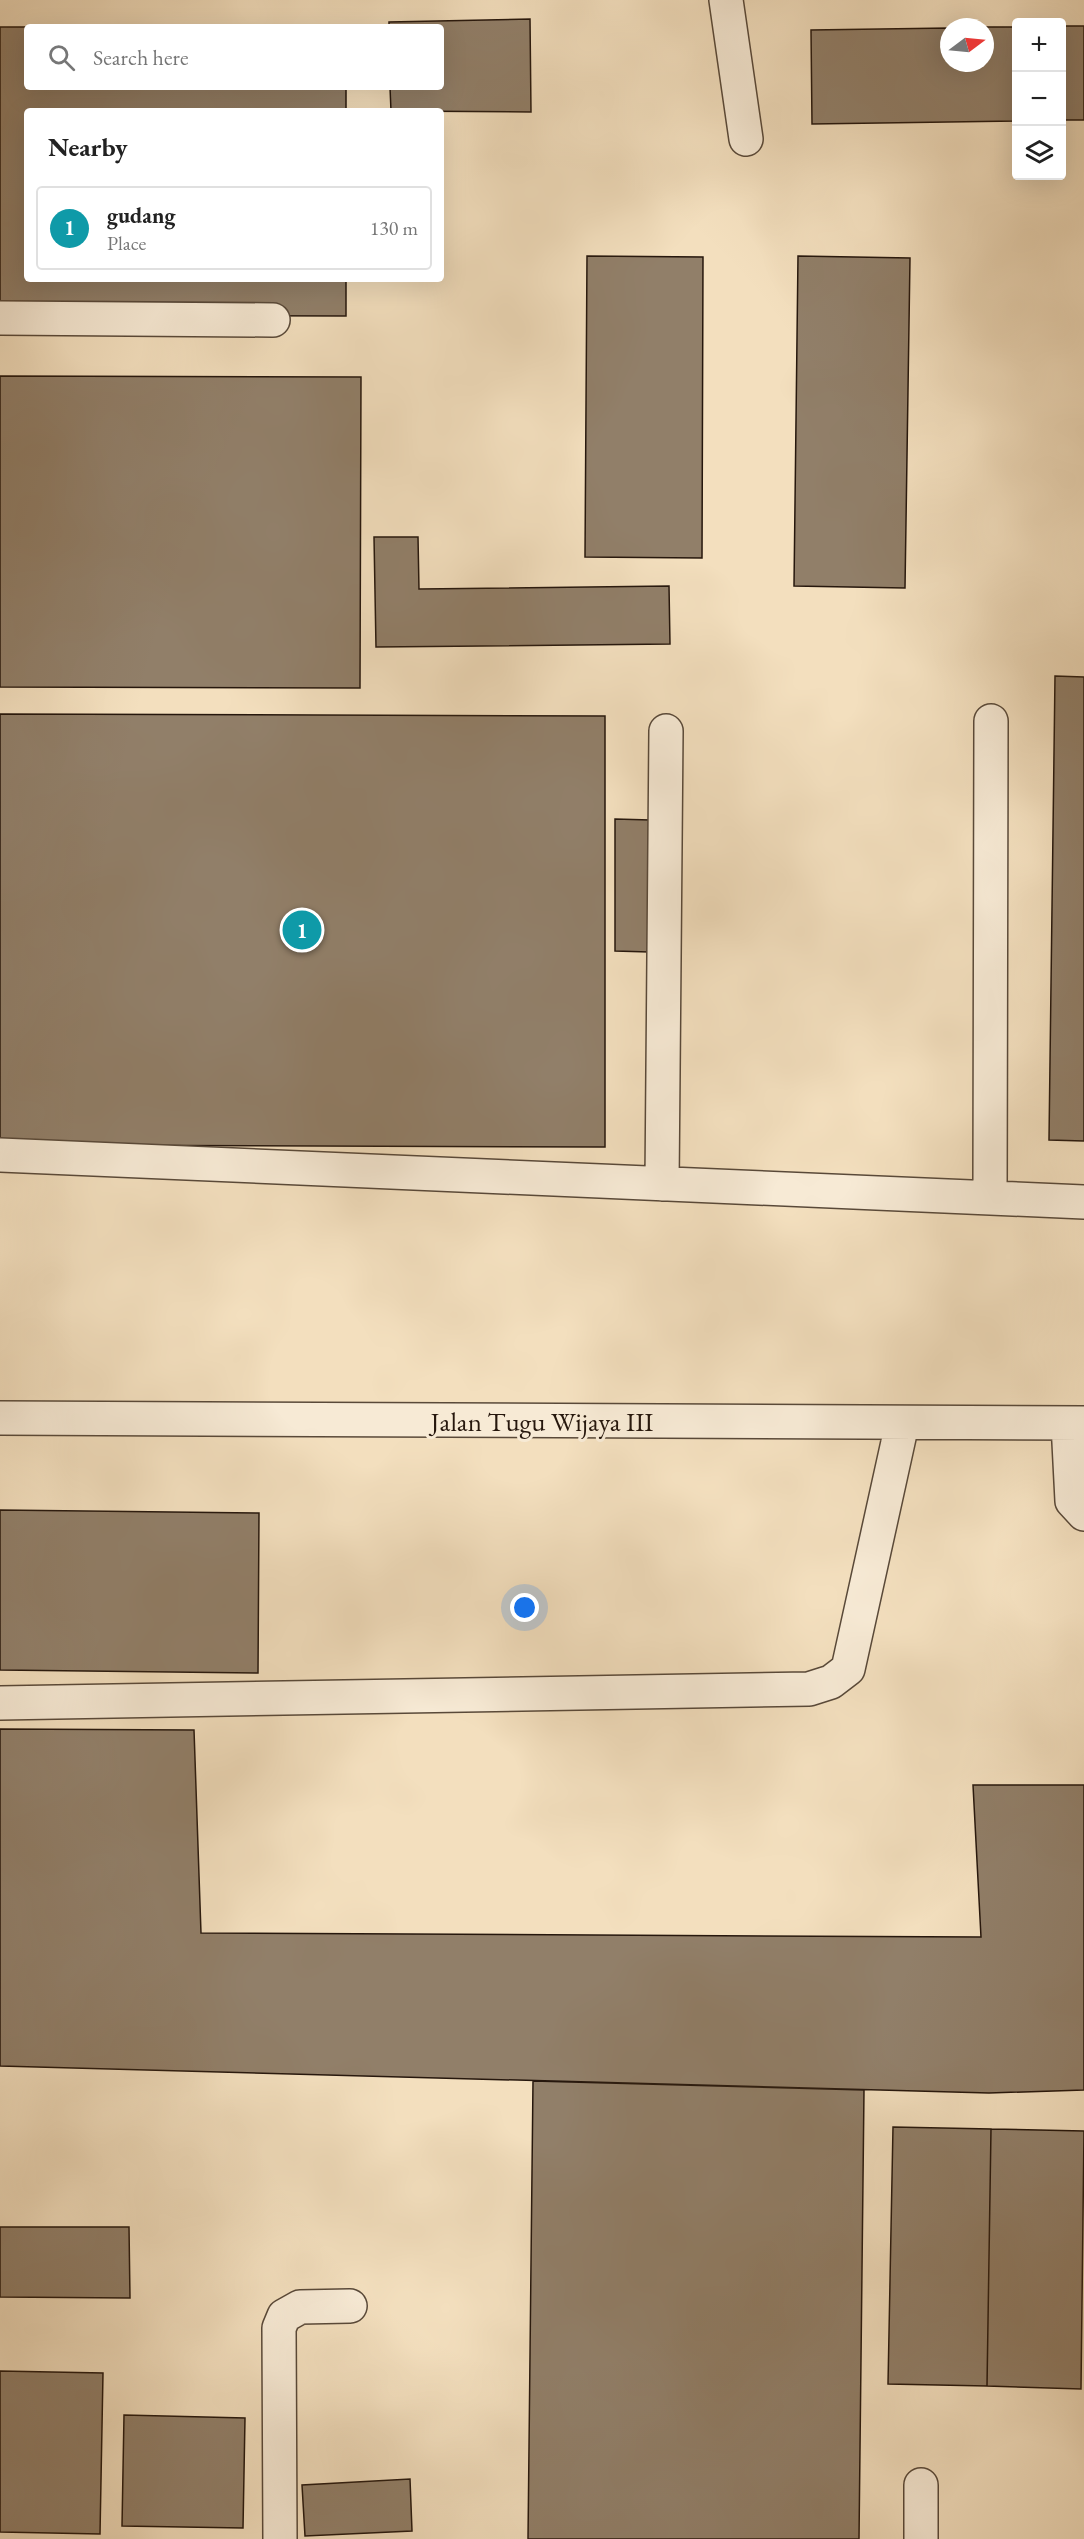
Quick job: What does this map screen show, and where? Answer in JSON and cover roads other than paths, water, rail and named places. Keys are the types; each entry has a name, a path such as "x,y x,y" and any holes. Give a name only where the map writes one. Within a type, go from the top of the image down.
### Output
{"street":[{"path":"726,0 746,139"},
{"path":"0,318 273,320"},
{"path":"990,1198 991,721"},
{"path":"662,1184 666,731"},
{"path":"0,1155 1084,1203"},
{"name":"Jalan Tugu Wijaya III","path":"0,1418 902,1424 1076,1423"},
{"path":"1076,1423 1072,1501 1084,1514"},
{"path":"0,1703 809,1689 831,1682 848,1669 902,1424"},
{"path":"280,2539 279,2328 284,2316 300,2307 350,2306"},
{"path":"921,2485 921,2539"}],"place":[{"name":"gudang","path":"302,930"}]}
